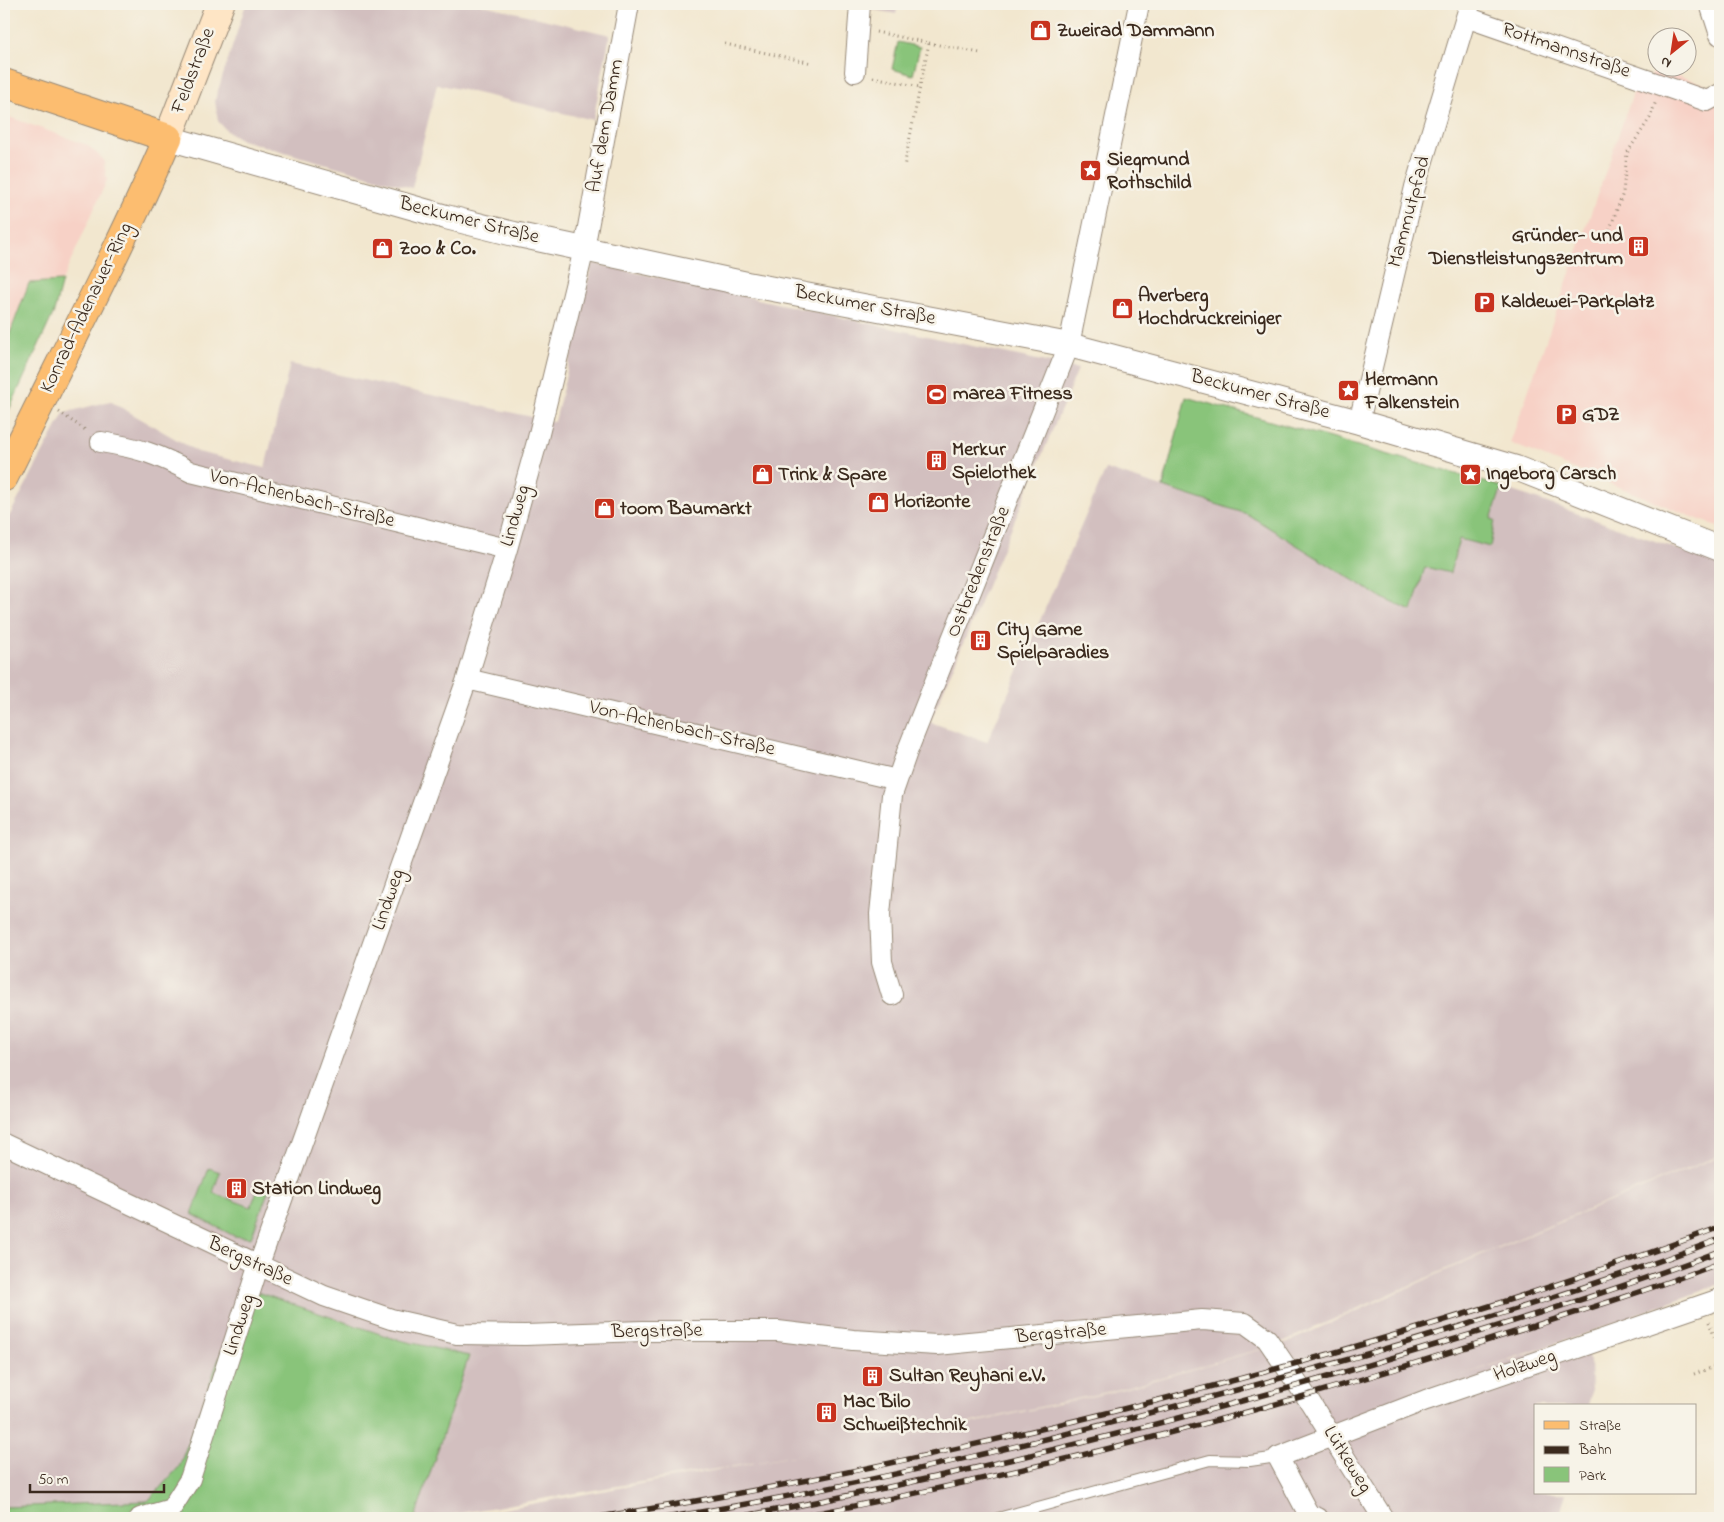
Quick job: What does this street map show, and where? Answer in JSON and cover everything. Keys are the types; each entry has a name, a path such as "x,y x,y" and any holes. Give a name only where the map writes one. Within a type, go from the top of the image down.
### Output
{"main road":[{"name":"Feldstraße","path":"168,138 220,4"},
{"name":"Beckumer Straße","path":"4,83 168,138"},
{"name":"Konrad-Adenauer-Ring","path":"4,477 127,229 168,138"}],"street":[{"name":"Auf dem Damm","path":"584,249 629,4"},
{"path":"855,72 860,4"},
{"name":"Ostbredenstraße","path":"892,995 882,962 880,928 892,795 1069,345 1139,4"},
{"path":"1710,4 1720,35"},
{"name":"Rottmannstraße","path":"1468,10 1706,101 1720,94"},
{"name":"Mammutpfad","path":"1359,422 1415,187 1468,10"},
{"name":"Beckumer Straße","path":"168,138 446,217 584,249 747,284 1069,345 1359,422 1516,468 1720,549"},
{"name":"Lindweg","path":"140,1518 171,1510 190,1480 258,1267 467,679 507,549 537,442 584,249"},
{"name":"Von-Achenbach-Straße","path":"101,442 159,455 191,472 507,549"},
{"name":"Von-Achenbach-Straße","path":"467,679 897,780"},
{"name":"Bergstraße","path":"4,1144 258,1267 324,1296 391,1319 457,1334 525,1335 643,1330 778,1331 852,1340 937,1345 1214,1319 1245,1324 1267,1339 1310,1402"},
{"name":"Holzweg","path":"1278,1457 1330,1435 1712,1302"},
{"name":"Lütkeweg","path":"1310,1402 1382,1518"},
{"path":"1278,1457 1311,1517"}],"lane":[{"path":"998,1518 1210,1460 1250,1461 1278,1457"}],"path":[{"path":"857,28 980,54"},
{"path":"904,167 929,43"},
{"path":"724,44 812,63"},
{"path":"855,72 920,87"},
{"path":"1608,234 1623,193 1627,153 1650,118 1663,84"},
{"path":"41,402 68,417 101,442"},
{"path":"1712,1302 1720,1353"},
{"path":"1694,1374 1720,1365"}],"shaded area":[{"path":"246,4 480,4 610,35 593,120 437,84 412,188 242,140 227,131 218,121 215,100"},
{"path":"870,4 898,4 896,14 869,9"},
{"path":"1650,78 1686,78 1711,87 1720,83 1720,528 1510,443 1636,85 1646,88"},
{"path":"4,115 87,145 103,159 107,180 62,281 29,283 4,349"},
{"path":"592,263 1078,369 930,722 987,742 1106,469 1162,487 1186,397 1502,487 1720,564 1720,1155 1469,1259 1285,1341 1116,1390 955,1426 879,1440 955,1427 1116,1391 1288,1342 1469,1260 1720,1156 1720,1284 1585,1334 1462,1375 1584,1337 1590,1360 1591,1394 1588,1404 1534,1404 1534,1494 1566,1494 1559,1518 455,1518 810,1453 432,1518 4,1518 4,526 64,413 110,401 198,452 265,468 290,364 555,422"}],"green space":[{"path":"898,42 920,47 913,75 892,69"},
{"path":"62,281 54,312 4,421 4,349 29,283"},
{"path":"1186,397 1502,487 1491,519 1495,520 1490,547 1459,539 1450,573 1425,567 1412,611 1380,597 1247,514 1163,487"},
{"path":"209,1168 220,1172 213,1193 251,1207 259,1185 269,1189 251,1238 234,1236 192,1214"},
{"path":"245,1288 395,1339 469,1356 415,1518 4,1518 4,1507 148,1501 179,1467"}],"railway":[{"path":"593,1518 805,1481 946,1451 1155,1401 1369,1343 1581,1276 1720,1227"},
{"path":"664,1518 902,1473 1211,1397 1358,1357 1504,1313 1576,1290 1720,1239"},
{"path":"734,1518 998,1463 1173,1420 1346,1372 1541,1313 1720,1251"},
{"path":"792,1518 876,1502 1043,1465 1208,1423 1372,1376 1554,1320 1720,1263"}],"place":[{"name":"Zweirad Dammann","path":"1041,31"},
{"name":"Siegmund Rothschild","path":"1091,171"},
{"name":"Gründer- und Dienstleistungszentrum","path":"1639,247"},
{"name":"Zoo & Co.","path":"383,249"},
{"name":"Kaldewei-Parkplatz","path":"1485,302"},
{"name":"Averberg Hochdruckreiniger","path":"1122,308"},
{"name":"Hermann Falkenstein","path":"1349,391"},
{"name":"marea Fitness","path":"937,394"},
{"name":"GDZ","path":"1566,415"},
{"name":"Merkur Spielothek","path":"936,461"},
{"name":"Ingeborg Carsch","path":"1470,474"},
{"name":"Trink & Spare","path":"762,475"},
{"name":"Horizonte","path":"878,502"},
{"name":"toom Baumarkt","path":"604,509"},
{"name":"City Game Spielparadies","path":"981,641"},
{"name":"Station Lindweg","path":"236,1189"},
{"name":"Sultan Reyhani e.V.","path":"873,1376"},
{"name":"Mac Bilo Schweißtechnik","path":"827,1413"}]}
